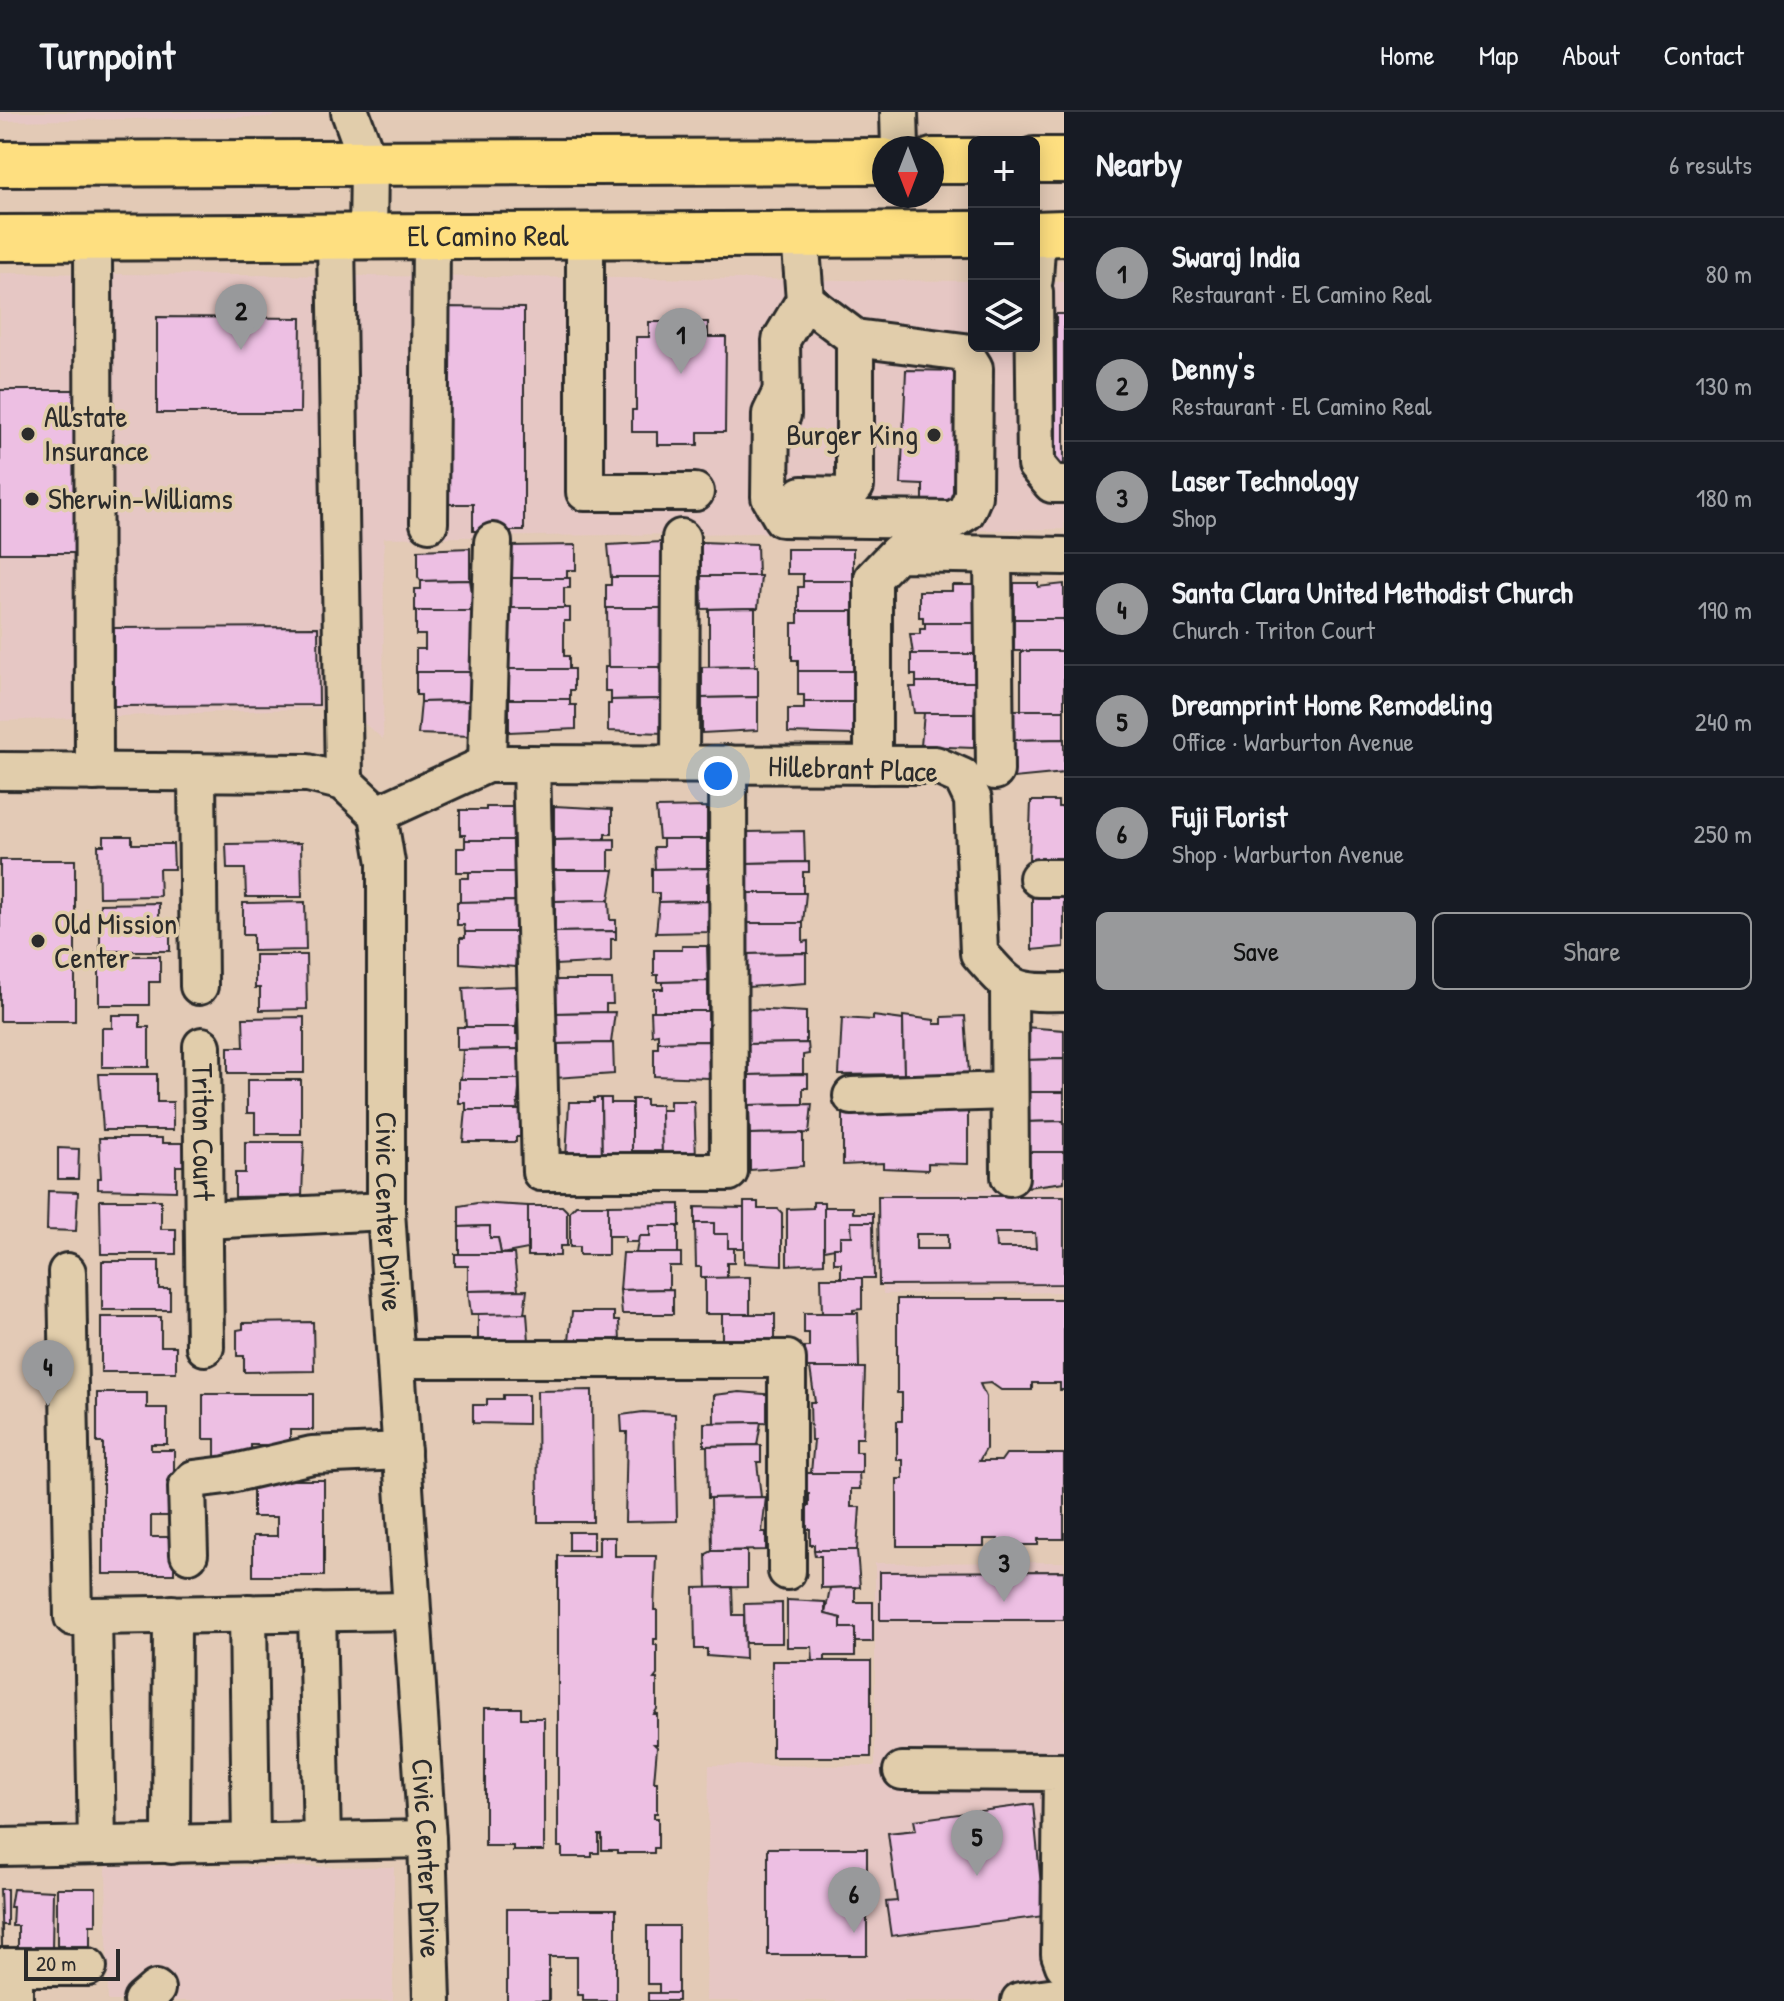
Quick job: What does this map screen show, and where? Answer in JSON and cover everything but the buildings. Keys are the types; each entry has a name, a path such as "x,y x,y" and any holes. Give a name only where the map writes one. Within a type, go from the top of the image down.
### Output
{"main road":[{"path":"1040,160 1064,160"},
{"path":"0,164 872,161"},
{"path":"944,161 968,161"},
{"name":"El Camino Real","path":"0,238 968,234"}],"street":[{"path":"344,782 352,237 369,164 350,112"},
{"path":"899,112 900,136"},
{"path":"1040,254 1045,234"},
{"path":"800,235 805,300 781,340 783,483 790,491 809,498 847,496 855,486 855,338"},
{"path":"585,236 585,492 695,492"},
{"path":"429,523 431,237"},
{"path":"93,238 94,772"},
{"path":"782,391 771,414 770,497 782,518 953,520 966,512 973,496 974,368 964,352 855,338 805,300"},
{"path":"1035,352 1036,465 1052,484 1064,484"},
{"path":"680,764 681,538"},
{"path":"487,764 493,542"},
{"path":"873,765 873,578 897,553 1064,556"},
{"path":"993,555 995,771"},
{"name":"Hillebrant Place","path":"378,814 487,764 935,765 962,777 973,800 979,953 1009,986"},
{"path":"531,764 541,1172 729,1172 728,764"},
{"path":"0,771 308,773 344,782 378,814"},
{"path":"197,772 199,986"},
{"name":"Civic Center Drive","path":"378,814 386,863 386,1211 427,1839 432,2001"},
{"path":"1010,1177 1009,986 1024,993 1064,992"},
{"name":"Triton Court","path":"202,1046 205,1347"},
{"path":"852,1096 1008,1091"},
{"name":"Triton Court","path":"204,1220 386,1211"},
{"path":"67,1272 73,1617 411,1611"},
{"path":"396,1359 787,1359 787,1571"},
{"path":"189,1554 187,1487 194,1479 226,1475 312,1455 402,1451"},
{"path":"317,1612 322,1842"},
{"path":"248,1613 251,1843"},
{"path":"171,1845 172,1614"},
{"path":"93,1616 97,1845"},
{"path":"902,1771 1062,1772 1060,1954 1064,1965"},
{"path":"0,1847 427,1839"},
{"path":"10,1978 88,1967"},
{"path":"1020,2001 1064,1995"}],"shaded area":[{"path":"0,112 277,112 272,117 0,121"},
{"path":"0,273 968,281 968,352 1040,352 1040,281 1064,282 1064,529 384,538 383,739 344,707 0,721"},
{"path":"1064,1188 1064,1292 883,1294 882,1191"},
{"path":"1064,1562 1064,2001 706,2001 709,1765 875,1766 875,1563"},
{"path":"106,1866 394,1867 393,2001 108,2001"}],"place":[{"name":"Denny's","path":"241,350"},
{"name":"Swaraj India","path":"681,374"},
{"name":"Allstate Insurance","path":"28,434"},
{"name":"Burger King","path":"934,435"},
{"name":"Sherwin-Williams","path":"32,499"},
{"name":"Old Mission Center","path":"38,941"},
{"name":"Santa Clara United Methodist Church","path":"48,1406"},
{"name":"Laser Technology","path":"1004,1602"},
{"name":"Dreamprint Home Remodeling","path":"977,1876"},
{"name":"Fuji Florist","path":"854,1933"}]}
